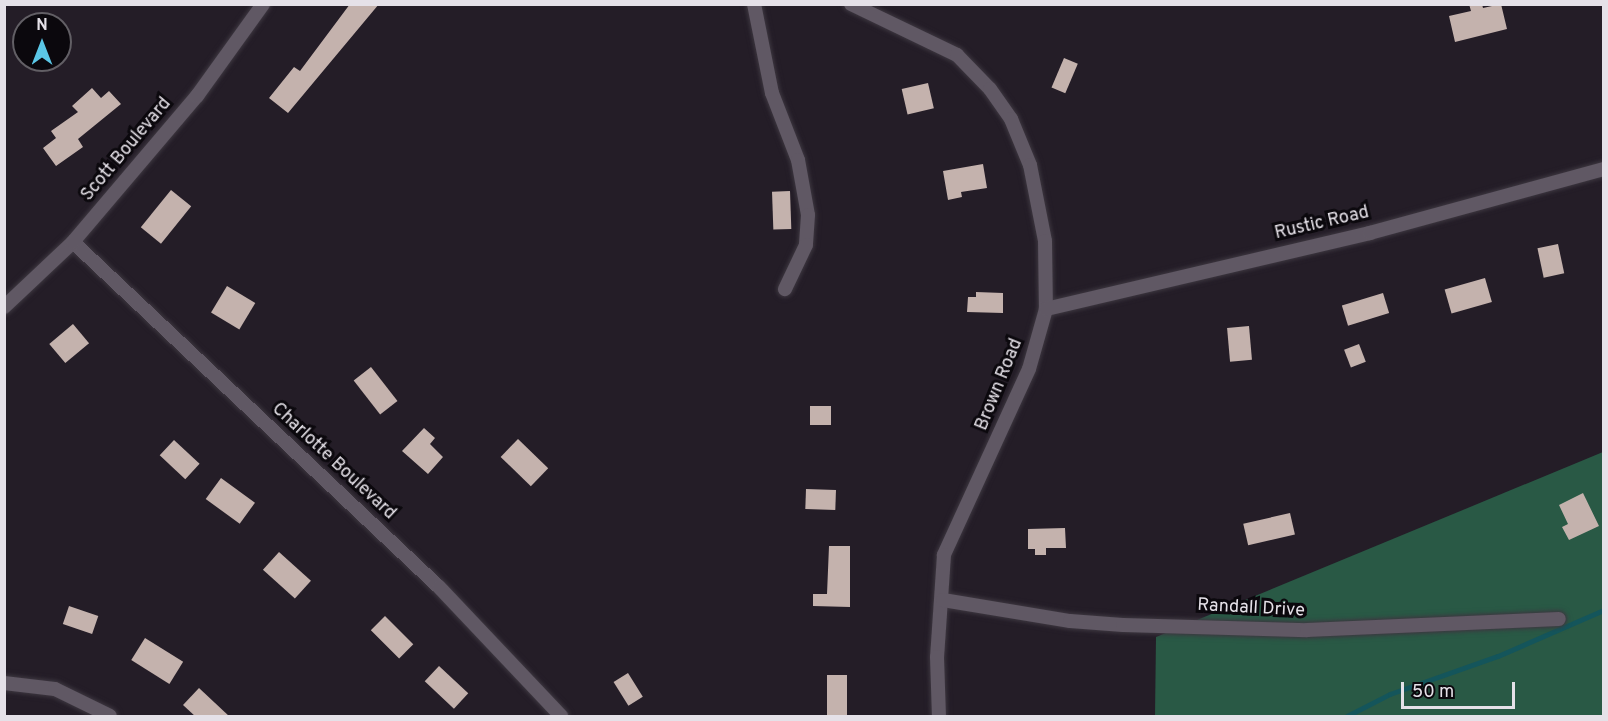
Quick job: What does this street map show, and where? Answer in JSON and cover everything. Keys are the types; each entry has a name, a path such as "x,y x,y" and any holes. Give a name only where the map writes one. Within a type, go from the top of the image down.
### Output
{"street":[{"name":"Scott Boulevard","path":"4,307 73,242 196,96 263,4"},
{"path":"754,4 770,84 798,160 808,215 806,244 785,289"},
{"name":"Brown Road","path":"851,4 957,55 990,89 1011,119 1030,165 1045,241 1046,309 1029,369 944,555 943,600 937,657 939,717"},
{"name":"Rustic Road","path":"1046,309 1370,233 1604,169"},
{"name":"Charlotte Boulevard","path":"73,242 439,587 561,717"},
{"name":"Randall Drive","path":"943,600 1070,621 1308,630 1559,619"},
{"path":"4,682 55,689 110,717"}],"green space":[{"path":"1603,452 1603,716 1155,716 1156,637"}],"building":[{"path":"350,4 379,4 288,113 269,98 294,67 300,71"},
{"path":"1469,4 1482,4 1483,8 1501,4 1507,29 1455,42 1449,16 1471,11"},
{"path":"1064,58 1078,64 1065,93 1051,87"},
{"path":"928,83 934,108 908,114 902,89"},
{"path":"92,88 101,98 109,91 121,104 78,139 83,147 56,166 43,148 56,138 51,131 78,112 72,106"},
{"path":"983,164 987,188 961,192 962,197 948,200 943,171"},
{"path":"171,190 191,206 161,244 141,227"},
{"path":"790,191 791,229 773,230 772,192"},
{"path":"1558,244 1564,273 1544,278 1537,248"},
{"path":"1485,278 1492,302 1452,314 1445,290"},
{"path":"227,286 255,303 239,330 211,313"},
{"path":"976,292 1003,293 1003,313 967,312 968,297 976,297"},
{"path":"1383,293 1389,313 1348,326 1342,306"},
{"path":"73,324 89,343 65,363 49,344"},
{"path":"1249,326 1252,360 1230,362 1227,328"},
{"path":"1359,344 1366,362 1351,367 1344,350"},
{"path":"371,367 397,401 380,414 354,381"},
{"path":"810,406 831,406 831,425 810,425"},
{"path":"424,428 435,438 430,444 443,457 428,474 402,451"},
{"path":"518,439 548,468 531,486 501,457"},
{"path":"174,440 200,464 185,479 160,455"},
{"path":"221,478 255,503 240,524 206,499"},
{"path":"806,489 836,490 835,510 805,509"},
{"path":"1583,493 1599,526 1569,540 1562,527 1568,524 1559,505"},
{"path":"1290,513 1295,534 1248,545 1243,524"},
{"path":"1065,528 1066,548 1046,548 1046,555 1035,555 1035,549 1028,549 1028,529"},
{"path":"829,546 850,546 850,607 813,606 813,594 827,594"},
{"path":"279,552 311,581 295,599 263,570"},
{"path":"69,606 98,616 92,634 63,624"},
{"path":"385,616 413,644 399,658 371,630"},
{"path":"145,638 183,662 169,684 131,660"},
{"path":"439,666 468,693 454,709 425,681"},
{"path":"628,673 643,697 628,706 614,682"},
{"path":"827,675 847,675 847,716 827,716"},
{"path":"199,688 230,717 196,717 183,705"}],"waterway":[{"path":"1347,716 1390,694 1498,656 1604,610"}]}
